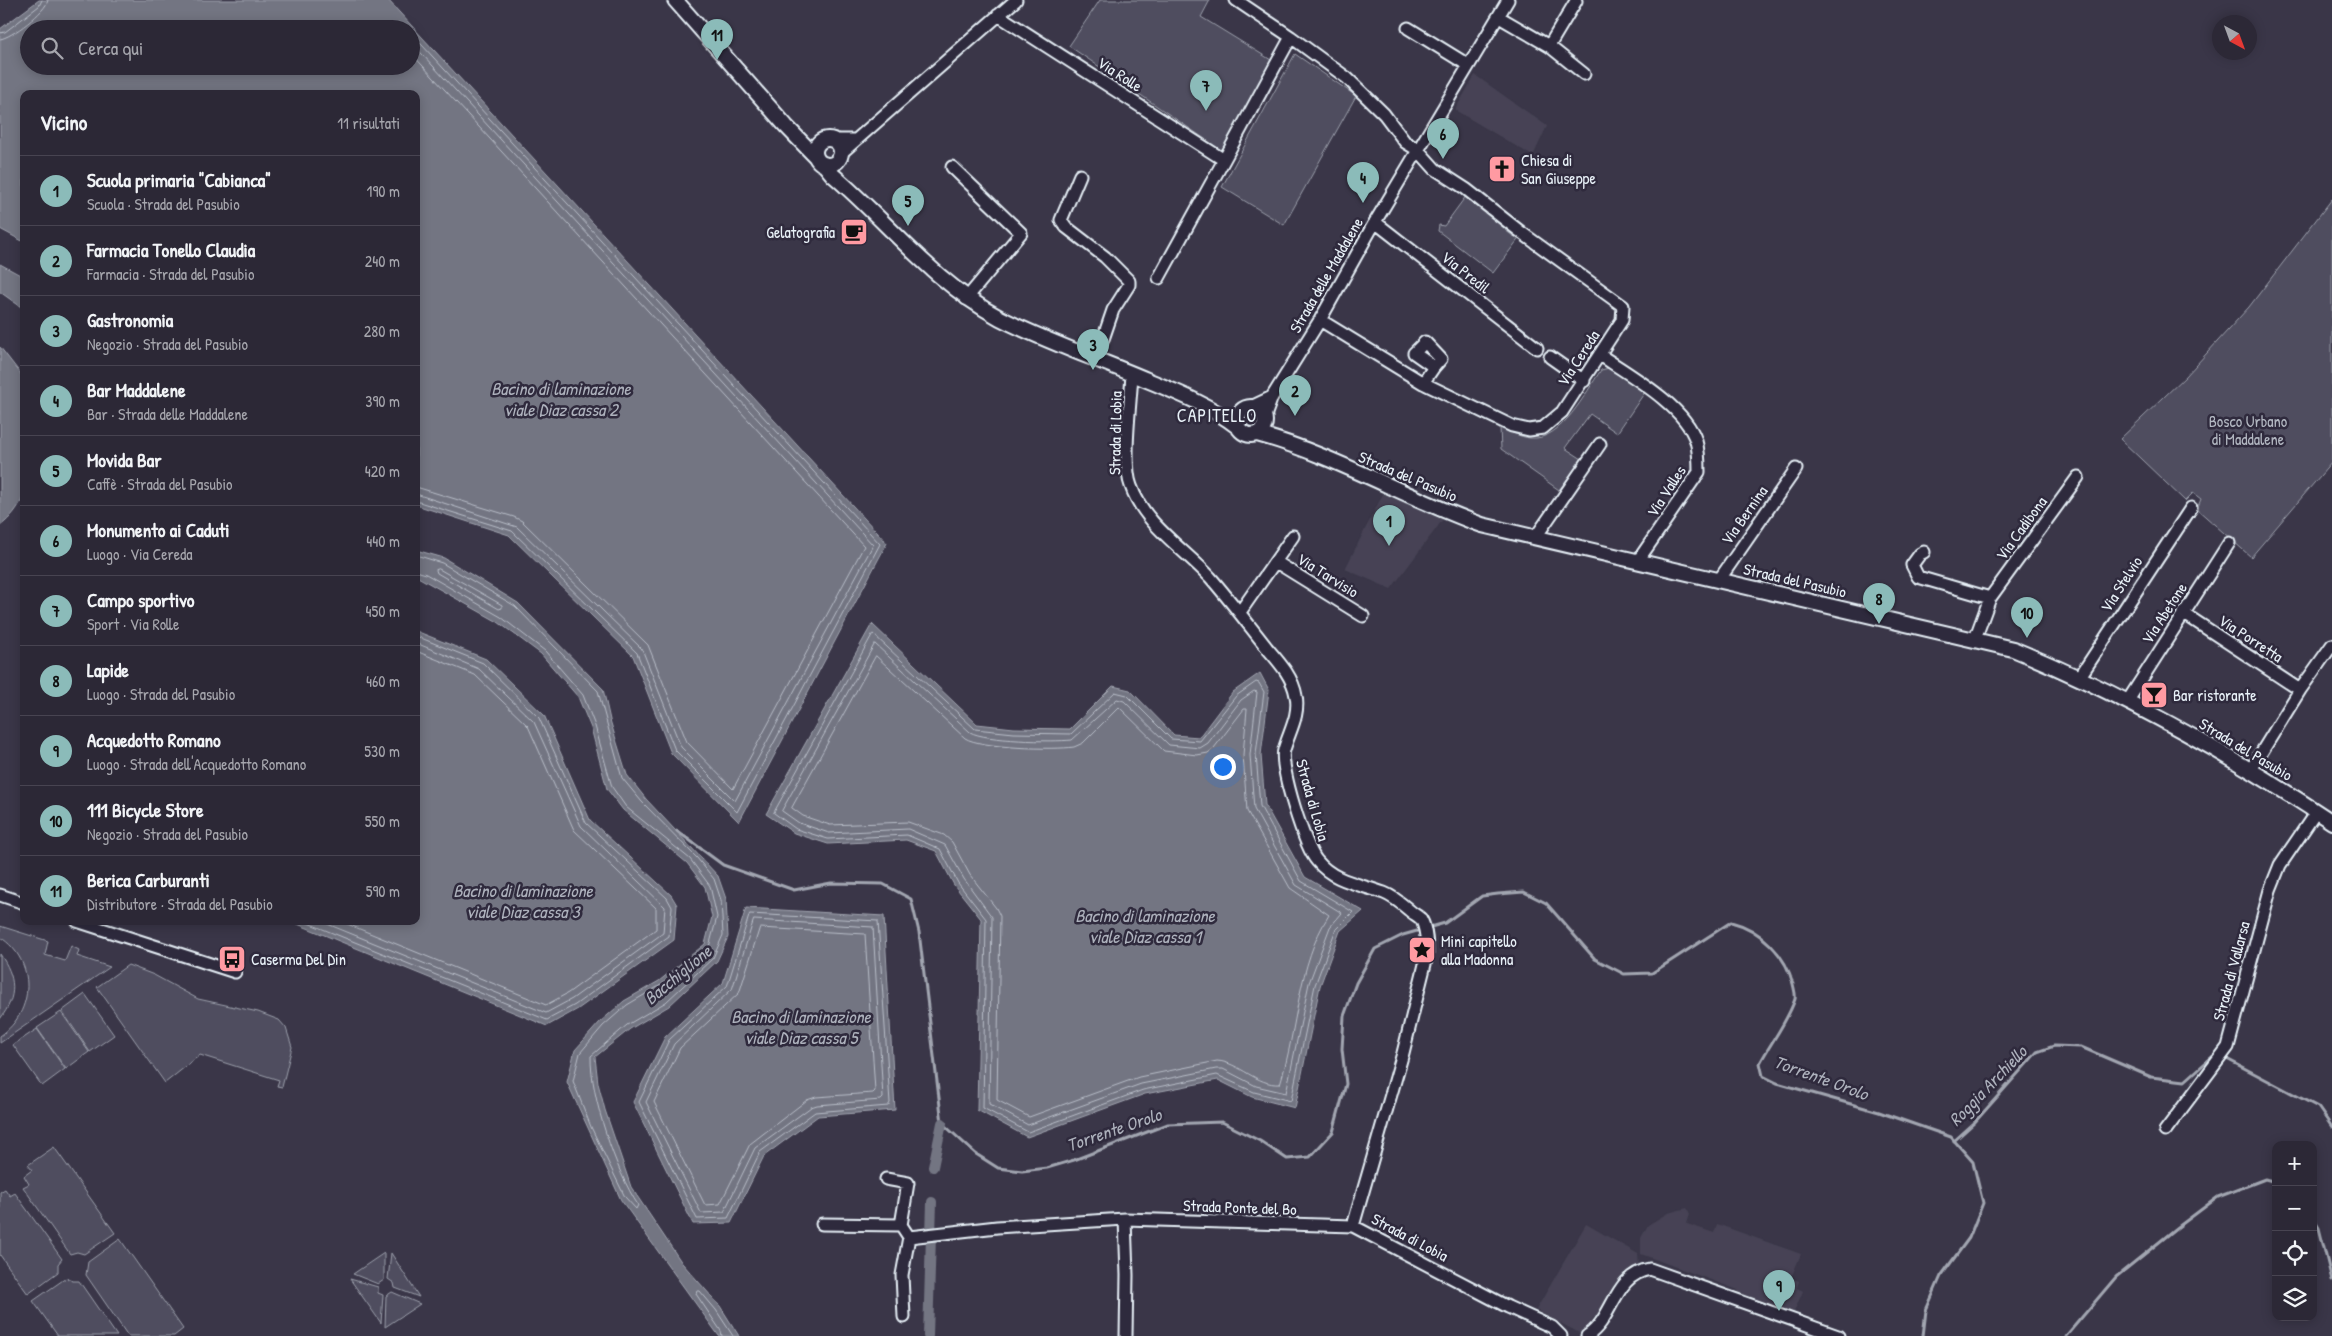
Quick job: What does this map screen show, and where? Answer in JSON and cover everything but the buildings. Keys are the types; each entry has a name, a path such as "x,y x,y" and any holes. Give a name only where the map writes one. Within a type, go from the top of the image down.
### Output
{"main road":[{"path":"675,0 796,136 932,270 966,298 1008,321 1098,350 1132,373 1173,390 1213,410 1246,434 1257,434 1262,431 1265,418 1262,411 1249,407 1224,406 1173,390"},
{"path":"796,136 829,140 839,146 840,175 844,185"},
{"path":"820,160 817,146 829,140"},
{"path":"820,160 834,163 839,156"},
{"path":"1238,427 1237,416 1249,407"},
{"name":"Strada del Pasubio","path":"1265,418 1283,435 1326,458 1442,511 1482,525 2013,649 2079,678 2207,744 2332,822"},
{"name":"Strada del Pasubio","path":"1257,434 1326,458"}],"street":[{"path":"839,156 1016,0"},
{"path":"1236,0 1347,78 1384,114 1405,142 1418,150"},
{"name":"Strada delle Maddalene","path":"1265,418 1272,397 1320,320 1375,222 1508,0"},
{"path":"1549,46 1576,1"},
{"name":"Via Rolle","path":"998,15 1224,160"},
{"path":"1499,17 1549,46 1584,74"},
{"path":"1408,28 1468,65"},
{"path":"1158,278 1291,37"},
{"path":"829,140 855,140"},
{"name":"Via Cereda","path":"1320,320 1422,383 1512,426 1529,430 1542,428 1552,422 1562,412 1622,320 1623,306 1522,233 1466,189 1435,169 1418,150"},
{"path":"952,167 1021,233 966,298"},
{"path":"1080,175 1061,220 1066,227 1129,281 1129,285 1113,310 1098,350"},
{"name":"Via Predil","path":"1375,222 1537,348"},
{"name":"Via Valles","path":"1600,355 1661,396 1683,419 1696,440 1699,472 1637,562"},
{"path":"1550,357 1584,380"},
{"path":"1422,383 1434,367"},
{"name":"Strada di Lobia","path":"1132,373 1128,466 1131,486 1140,504 1240,612 1288,674 1297,696 1296,715 1283,752 1305,842 1316,860 1330,874 1354,885 1388,895 1421,920 1424,931 1428,956 1403,1053 1353,1226 1508,1307 1552,1327 1561,1336"},
{"path":"1249,407 1272,397"},
{"path":"1535,538 1600,444"},
{"name":"Via Bernina","path":"1719,580 1796,469"},
{"name":"Via Cadibona","path":"1975,639 1990,598 2078,477"},
{"name":"Via Stelvio","path":"2079,678 2190,508"},
{"name":"Via Tarvisio","path":"1240,612 1294,536"},
{"name":"Via Abetone","path":"2127,702 2229,542"},
{"path":"1924,552 1920,554 1912,565 1918,577 1990,598"},
{"name":"Via Tarvisio","path":"1276,562 1363,616"},
{"name":"Via Porretta","path":"2183,613 2300,690"},
{"path":"2250,770 2300,690 2332,645"},
{"name":"Strada di Vallarsa","path":"2165,1131 2228,1047 2270,890 2280,865 2316,812"},
{"path":"0,895 20,902"},
{"path":"89,925 235,972"},
{"path":"886,1179 908,1183 901,1225 909,1237 902,1275 904,1317"},
{"path":"1125,1219 1127,1275 1126,1336"},
{"name":"Strada Ponte del Bo","path":"909,1237 997,1227 1125,1219 1353,1226"},
{"path":"822,1224 901,1225"},
{"path":"1587,1336 1596,1328 1628,1278 1636,1271 1650,1269 1838,1336"}],"shaded area":[{"path":"1475,75 1547,126 1533,156 1455,110"},
{"path":"1383,494 1444,518 1391,589 1345,569"},
{"path":"1687,1208 1690,1214 1687,1224 1714,1233 1717,1224 1801,1254 1791,1278 1799,1281 1797,1288 1803,1291 1794,1312 1736,1295 1738,1290 1641,1254 1641,1238 1648,1225 1668,1213"},
{"path":"1586,1224 1638,1254 1639,1267 1599,1320 1594,1317 1583,1335 1536,1310"}],"green space":[{"path":"1100,0 1210,0 1201,17 1271,60 1268,65 1273,69 1224,152 1069,46"},
{"path":"1295,54 1356,96 1284,225 1222,187"},
{"path":"1466,196 1507,227 1505,230 1513,236 1520,237 1493,273 1438,231 1439,225 1444,226"},
{"name":"Bosco Urbano di Maddalene","path":"2332,199 2332,462 2251,557 2197,509 2201,499 2193,493 2185,501 2120,439 2186,376 2249,307"},
{"path":"1609,368 1645,392 1617,433 1590,414 1565,448 1582,459 1559,490 1501,449 1500,428 1530,438 1541,437 1552,432 1571,414 1601,370"},
{"path":"1248,413 1254,413 1259,418 1257,427 1248,429 1243,424 1243,418"},
{"path":"0,926 48,941 45,955 65,961 71,946 79,950 77,956 110,967 0,1043 0,1036 12,1026 20,1014 27,986 21,959 12,947 0,937"},
{"path":"0,954 9,971 13,986 10,1002 0,1019"},
{"path":"128,965 154,975 198,999 258,1012 279,1020 286,1028 292,1047 282,1087 277,1086 279,1080 200,1055 165,1083 97,987"},
{"path":"85,994 114,1035 90,1052 62,1011"},
{"path":"61,1012 89,1052 66,1069 37,1028"},
{"path":"37,1029 65,1069 42,1086 13,1045"},
{"path":"54,1147 115,1233 84,1254 77,1252 70,1254 23,1187 29,1184 24,1176 32,1170 28,1165"},
{"path":"5,1189 10,1196 15,1193 62,1259 58,1264 58,1272 28,1294 0,1255 0,1192"},
{"path":"120,1239 183,1329 174,1336 128,1336 86,1275 88,1262"},
{"path":"384,1253 384,1280 378,1284 353,1274"},
{"path":"391,1253 419,1297 395,1288 394,1283 388,1279"},
{"path":"66,1278 79,1281 117,1336 58,1336 33,1301"},
{"path":"350,1279 378,1287 378,1293 383,1295 381,1323"},
{"path":"392,1292 420,1304 385,1327 386,1296"}],"water":[{"name":"Bacino di laminazione viale Diaz cassa 2","path":"39,0 388,0 406,20 20,20 20,75 420,75 420,35 887,543 739,822 671,753 633,656 509,535 420,506 420,90 20,90 20,240 0,229 0,29"},
{"path":"0,264 20,275 20,306 0,292"},
{"path":"0,347 20,373 20,504 0,526"},
{"name":"Bacchiglione","path":"420,551 444,558 518,603 603,689 610,720 627,775 646,799 718,876 726,899 728,937 717,961 669,1006 630,1029 595,1057 598,1083 605,1110 631,1187 682,1263 720,1306 739,1336 719,1336 621,1200 567,1082 575,1050 600,1022 624,1001 659,981 705,944 712,917 705,887 687,863 623,810 607,789 591,728 578,697 541,654 498,622 420,578"},
{"name":"Bacino di laminazione viale Diaz cassa 1","path":"872,624 977,724 1014,728 1070,729 1113,686 1130,690 1174,735 1199,737 1233,692 1260,673 1269,690 1261,755 1265,805 1305,877 1363,911 1340,931 1320,986 1295,1108 1252,1097 1218,1080 1145,1094 1027,1137 977,1110 981,919 954,885 936,851 906,840 828,844 794,833 766,814"},
{"name":"Bacino di laminazione viale Diaz cassa 3","path":"420,633 486,659 544,715 590,820 671,895 677,905 674,940 578,1009 547,1026 300,925 420,925"},
{"name":"Bacino di laminazione viale Diaz cassa 5","path":"746,908 884,916 895,1110 818,1116 764,1156 731,1223 693,1224 633,1102 665,1037 723,983"}],"waterway":[{"name":"Torrente Orolo","path":"677,831 723,865 794,890 831,883 883,884 911,899 919,932 942,1123 976,1154 998,1168 1022,1171 1047,1168 1074,1160 1168,1124 1222,1122 1260,1141 1287,1159 1310,1157 1333,1132 1346,1084 1342,1049 1344,1016 1356,983 1375,949 1403,935 1445,923 1482,896 1524,892 1546,903 1595,959 1624,974 1652,973 1731,922 1742,925 1762,937 1778,953 1790,973 1795,993 1795,999 1788,1015 1760,1063 1763,1076 1777,1083 1879,1112 1951,1137 1973,1162 1983,1203 1969,1238 1941,1276 1926,1310 1923,1336"},
{"name":"Roggia Archiello","path":"1954,1141 1974,1123 2037,1052 2054,1046 2081,1047 2151,1077 2185,1081 2213,1056 2217,1056"},
{"name":"Roggia Archiello","path":"2223,1057 2318,1107 2332,1127"},
{"path":"933,1167 942,1123"},
{"name":"Torrente Orolo","path":"2066,1336 2116,1277 2178,1227 2218,1197 2265,1179 2272,1181"},
{"path":"928,1336 932,1202"},
{"name":"Torrente Orolo","path":"2317,1225 2332,1280"}],"place":[{"name":"Berica Carburanti","path":"717,60"},
{"name":"Campo sportivo","path":"1206,111"},
{"name":"Monumento ai Caduti","path":"1443,159"},
{"name":"Chiesa di San Giuseppe","path":"1502,169"},
{"name":"Bar Maddalene","path":"1363,203"},
{"name":"Movida Bar","path":"908,226"},
{"name":"Gelatografia","path":"854,232"},
{"name":"Gastronomia","path":"1093,370"},
{"name":"Farmacia Tonello Claudia","path":"1295,416"},
{"name":"Scuola primaria \"Cabianca\"","path":"1389,546"},
{"name":"Lapide","path":"1879,624"},
{"name":"111 Bicycle Store","path":"2027,638"},
{"name":"Bar ristorante","path":"2154,695"},
{"name":"Mini capitello alla Madonna","path":"1422,950"},
{"name":"Caserma Del Din","path":"232,959"},
{"name":"Acquedotto Romano","path":"1779,1311"}],"district":[{"name":"CAPITELLO","path":"1217,416"}]}
